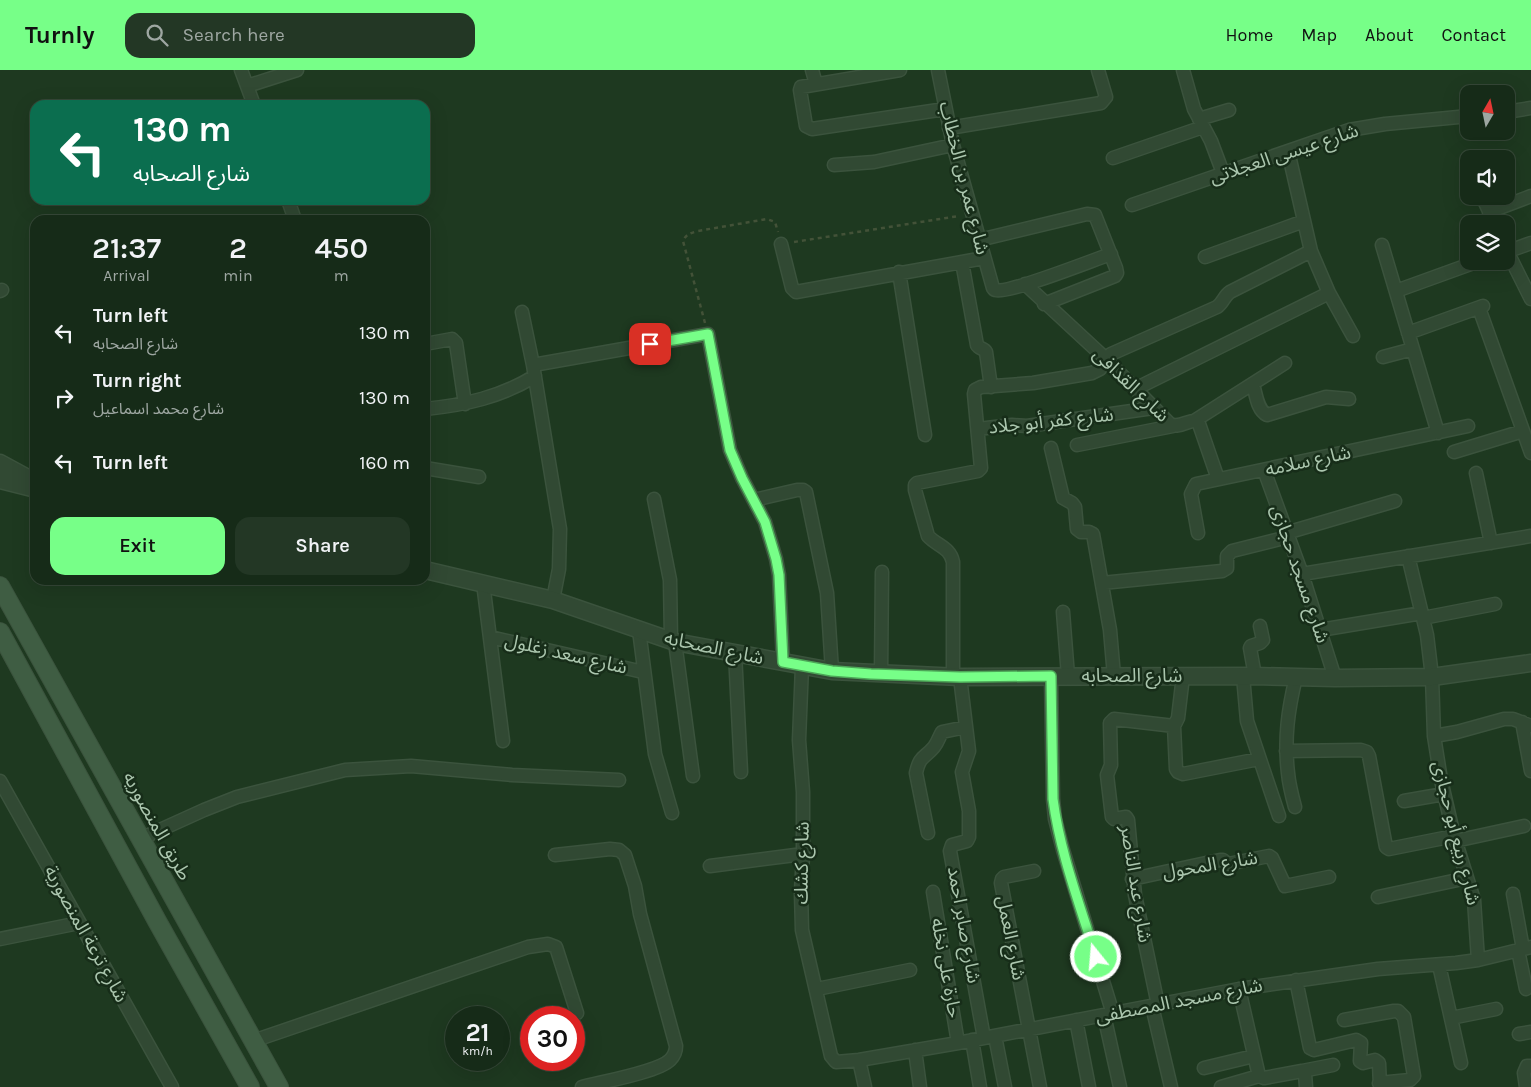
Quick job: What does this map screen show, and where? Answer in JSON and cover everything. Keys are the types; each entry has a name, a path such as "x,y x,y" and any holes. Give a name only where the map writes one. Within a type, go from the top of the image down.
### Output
{"main road":[{"name":"طريق المنصوريه","path":"0,586 279,1087"},
{"path":"0,632 157,921 250,1087"}],"street":[{"path":"241,70 252,100"},
{"path":"247,86 297,70"},
{"path":"812,70 816,84"},
{"path":"900,70 803,86 800,90 806,126 812,129 945,109"},
{"name":"شارع عمر بن الخطاب","path":"938,70 953,145 992,286 996,290 1025,284"},
{"path":"949,128 1101,103 1106,97 1098,70"},
{"path":"1183,70 1201,123 1211,141 1223,172"},
{"path":"1515,111 1531,108"},
{"path":"1113,158 1229,110"},
{"name":"شارع عيسى العجلاتى","path":"1132,205 1223,172 1350,130 1385,124 1460,117"},
{"path":"834,165 874,162 953,145"},
{"path":"1288,151 1311,251 1328,293 1353,336"},
{"path":"1489,212 1531,196"},
{"path":"1486,205 1490,215"},
{"path":"979,240 1091,214 1095,215 1117,270 1115,276 1044,304"},
{"path":"1205,257 1304,221"},
{"path":"1515,248 1531,243"},
{"path":"781,244 792,288 796,292 984,258"},
{"path":"1382,245 1438,433"},
{"path":"978,429 974,394 977,388 1034,383 1087,374 1100,369 1111,354 1217,306 1230,292 1311,251"},
{"path":"1025,284 1111,254"},
{"path":"962,262 977,345 986,352 991,387"},
{"path":"1515,265 1529,291"},
{"path":"1396,291 1460,268"},
{"path":"899,272 925,435"},
{"name":"شارع القذافى","path":"1025,284 1044,304 1106,359 1173,426 1194,421 1200,423 1218,479"},
{"path":"1135,389 1328,293"},
{"path":"1408,333 1481,307 1531,453"},
{"path":"522,312 534,370 560,529 559,569 553,600"},
{"path":"430,409 465,404 500,394 534,370 708,334 730,450 738,470 765,522 778,567 783,662"},
{"path":"430,343 452,339 456,343 465,404"},
{"path":"1383,358 1413,349"},
{"path":"1194,421 1285,363"},
{"path":"1253,384 1260,409 1266,415 1326,398 1338,397 1349,399"},
{"name":"شارع كفر أبو جلاد","path":"978,429 1012,425 1027,426 1154,408"},
{"path":"1077,445 1173,426"},
{"name":"شارع سلامه","path":"1198,533 1191,494 1196,484 1468,426"},
{"name":"شارع صابر احمد","path":"978,429 982,466 980,470 922,482 915,485 915,490 928,536 932,541 949,551 953,562 956,677 969,751 962,772 969,811 969,837 967,841 952,845 950,851 984,1038"},
{"path":"1454,452 1523,431"},
{"path":"1051,448 1063,498 1072,502 1075,507 1077,530 1093,534 1110,630 1114,676"},
{"path":"0,463 30,479"},
{"path":"430,469 480,476"},
{"name":"شارع مسجد حجازى","path":"1264,470 1302,574 1335,678"},
{"path":"1476,473 1491,543"},
{"path":"0,480 30,487"},
{"path":"754,500 797,490 806,492 827,593 832,671"},
{"path":"654,499 670,580 673,641 693,776"},
{"path":"1102,582 1222,571 1227,568 1227,556 1232,551 1395,502"},
{"path":"1302,574 1531,536"},
{"name":"شارع ربيع أبو حجازى","path":"1408,556 1427,635 1432,677 1434,736 1444,794 1476,910 1478,960"},
{"name":"شارع الصحابه","path":"430,571 553,600 673,641 832,671 956,677 1432,677"},
{"path":"881,674 882,572"},
{"path":"483,583 503,741"},
{"path":"1320,630 1495,604"},
{"path":"1063,612 1068,676"},
{"path":"1260,626 1263,640 1250,648 1246,721 1279,816"},
{"path":"639,630 655,754 672,813"},
{"name":"شارع سعد زغلول","path":"490,637 643,672"},
{"path":"735,653 741,772"},
{"path":"1432,677 1531,663"},
{"name":"شارع كشك","path":"802,666 800,740 803,792 802,930 831,1056"},
{"path":"1051,676 1055,819 1108,1014 1120,1087"},
{"path":"1183,676 1178,721 1174,726 1176,769 1180,773 1259,759"},
{"path":"1295,807 1288,775 1286,751 1288,710 1296,677"},
{"name":"شارع عبد الناصر","path":"1171,1087 1136,905 1132,879 1128,820 1126,817 1114,819 1112,817 1107,775 1111,765 1110,723 1116,719 1174,726"},
{"path":"1434,736 1457,732 1504,719 1513,719 1526,724 1531,771"},
{"path":"928,833 916,773 918,766 921,759 936,744 942,732 966,727"},
{"path":"1286,751 1361,750 1367,752 1386,847 1391,849 1524,826"},
{"path":"140,839 237,797 345,770 411,766 512,775 619,780"},
{"name":"شارع ترعة المنصورية","path":"0,782 172,1087"},
{"path":"1404,801 1444,794"},
{"path":"555,855 610,849 619,850 625,855 635,886 640,914 676,1046 676,1052 669,1062 648,1071 582,1087"},
{"path":"710,866 803,854"},
{"name":"شارع المحول","path":"1132,879 1220,860 1228,864 1269,856 1272,858 1285,886 1329,876"},
{"name":"شارع العمل","path":"1028,1030 1001,883 1004,877 1034,871"},
{"path":"1378,897 1467,878"},
{"name":"حارة على نخله","path":"933,892 958,1043"},
{"path":"1513,894 1524,949 1526,989"},
{"path":"0,939 80,923"},
{"path":"253,1041 528,947 548,944 556,947 575,1006"},
{"name":"شارع مسجد المصطفى","path":"831,1056 836,1062 859,1060 1155,1006 1239,988 1378,969 1440,965 1478,960 1524,949"},
{"path":"1440,965 1461,1063"},
{"path":"817,989 910,970"},
{"path":"1296,980 1310,1048 1314,1050 1358,1040 1361,1043 1360,1061 1365,1063 1375,1060 1378,1063 1380,1085 1410,1080 1414,1076 1402,1013 1394,1011 1344,1020"},
{"path":"1239,988 1259,1076"},
{"path":"1451,1018 1496,1010"},
{"path":"1076,1020 1089,1087"},
{"path":"1028,1030 1040,1087"},
{"path":"980,1087 984,1038"},
{"path":"984,1038 1006,1087"},
{"path":"914,1050 920,1087"},
{"path":"1204,1068 1254,1056"},
{"path":"859,1060 865,1087"},
{"path":"1221,1087 1259,1076 1264,1078 1333,1065"},
{"path":"1526,1087 1524,1071 1528,1066 1531,1066"},
{"path":"1302,1071 1305,1074 1306,1087"}],"route":[{"path":"650,344 708,334 730,450 734,462 765,522 776,559 779,575 783,662 832,671 871,674 960,677 1051,676 1055,819 1096,957"}]}
